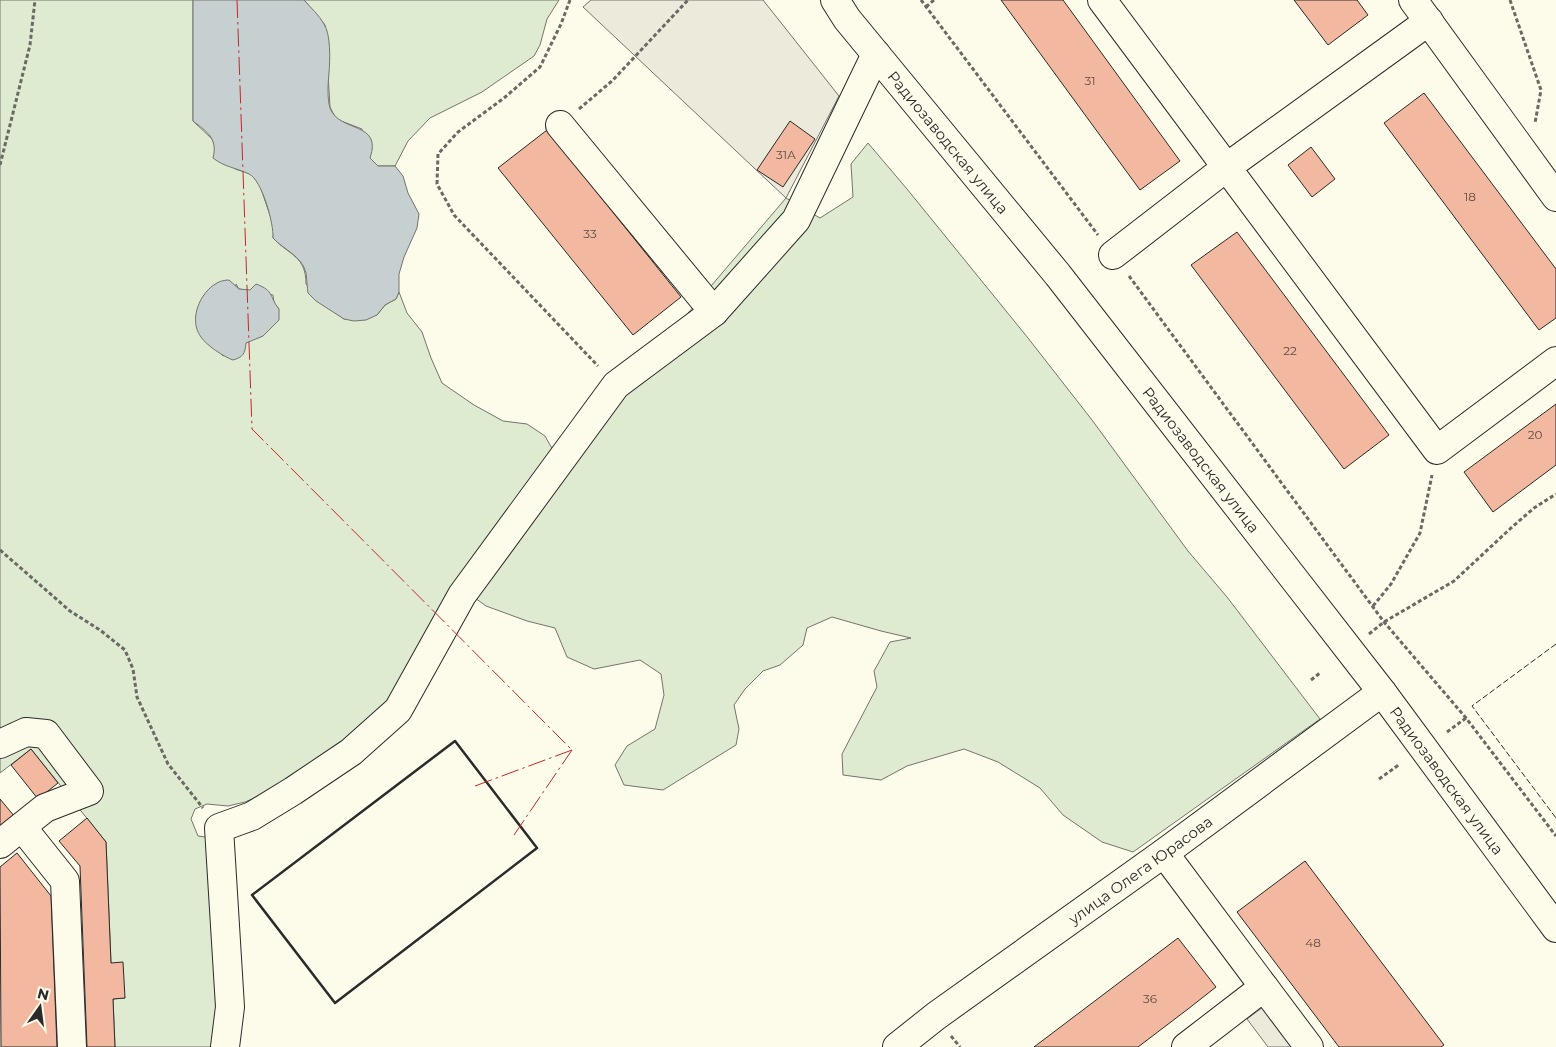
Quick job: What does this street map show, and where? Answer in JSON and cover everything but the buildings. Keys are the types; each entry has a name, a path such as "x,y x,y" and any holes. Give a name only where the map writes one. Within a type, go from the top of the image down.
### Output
{"street":[{"name":"Радиозаводская улица","path":"835,0 847,19 1058,275 1382,692 1556,928"},
{"path":"1102,0 1437,450 1556,361"},
{"path":"1113,254 1227,167 1421,11 1556,197"},
{"path":"225,1047 230,1007 219,828 252,816 302,785 351,752 398,710 462,596 616,385 714,312 796,220 876,54"},
{"path":"560,125 714,312"},
{"name":"улица Олега Юрасова","path":"897,1047 936,1016 1164,853 1382,692"},
{"path":"0,744 26,732 46,734 89,791 46,808 0,844"},
{"path":"22,827 65,880 72,1047"},
{"path":"1164,853 1309,1047"},
{"path":"1186,1047 1264,987"}],"path":[{"path":"0,166 30,45 35,0"},
{"path":"570,0 561,24 540,67 504,98 458,132 438,154 437,184 454,215 616,385"},
{"path":"560,125 612,81 688,0"},
{"path":"921,0 1113,254 1384,622 1466,718 1556,836"},
{"path":"926,7 934,0"},
{"path":"1510,0 1541,90 1530,160"},
{"path":"1373,606 1391,584 1420,533 1437,450"},
{"path":"1365,638 1384,622 1454,581 1516,523 1534,508 1556,494"},
{"path":"0,550 70,611 100,630 125,650 134,669 138,698 168,764 219,828"},
{"path":"1311,680 1320,673"},
{"path":"1447,732 1466,718"},
{"path":"1379,780 1400,764"}],"green space":[{"path":"0,0 193,0 193,121 212,139 216,149 235,169 251,174 259,183 274,227 273,238 300,262 306,284 327,306 344,319 377,315 385,305 396,299 399,292 407,313 422,332 442,383 474,405 503,421 527,424 545,436 554,452 385,708 360,733 285,785 245,802 228,806 207,804 195,809 191,819 198,836 213,838 219,1047 115,1047 113,999 125,998 111,963 106,842 31,749 0,773","holes":["236,284 239,289 273,295 274,303 279,309 263,336 253,339 223,356 220,352"]},
{"path":"304,0 559,0 547,19 540,45 534,56 482,92 430,118 408,141 395,166 378,166 370,158 362,129 336,119 330,107 325,25"},
{"path":"868,143 1028,338 1092,420 1188,551 1227,597 1320,719 1133,852 1102,842 1063,815 1040,788 998,762 964,749 907,766 881,780 843,775 842,754 877,687 874,671 890,642 911,638 832,617 807,628 803,645 780,665 763,671 745,689 734,705 739,729 736,745 663,790 624,785 615,765 627,746 655,729 664,695 661,674 640,660 594,669 567,657 555,628 527,621 486,606 464,590 688,313 786,198 820,218 853,197 851,164"}],"shaded area":[{"path":"193,0 304,0 324,24 330,48 328,100 330,108 335,116 358,128 370,138 372,146 370,158 378,166 395,166 403,176 408,193 419,214 417,228 404,257 399,274 399,292 396,299 385,305 377,315 366,320 354,321 344,319 316,301 308,293 306,273 301,262 273,238 272,223 263,193 254,178 213,158 213,140 207,132 193,121"},
{"path":"591,0 763,0 839,96 786,198 583,7"},
{"path":"229,280 239,289 250,290 256,284 266,289 279,309 279,320 263,336 246,343 243,354 233,360 215,350 203,340 197,330 196,323 198,307 205,293 218,282"},
{"path":"1263,1007 1293,1047 1268,1047 1247,1019"}],"fence":[{"path":"1556,644 1472,706 1556,818"}],"wall":[{"path":"455,741 537,848 335,1003 252,895 455,741"}],"power":[{"path":"237,0 252,429 572,750"},
{"path":"475,786 572,750"},
{"path":"514,835 572,750"}]}
